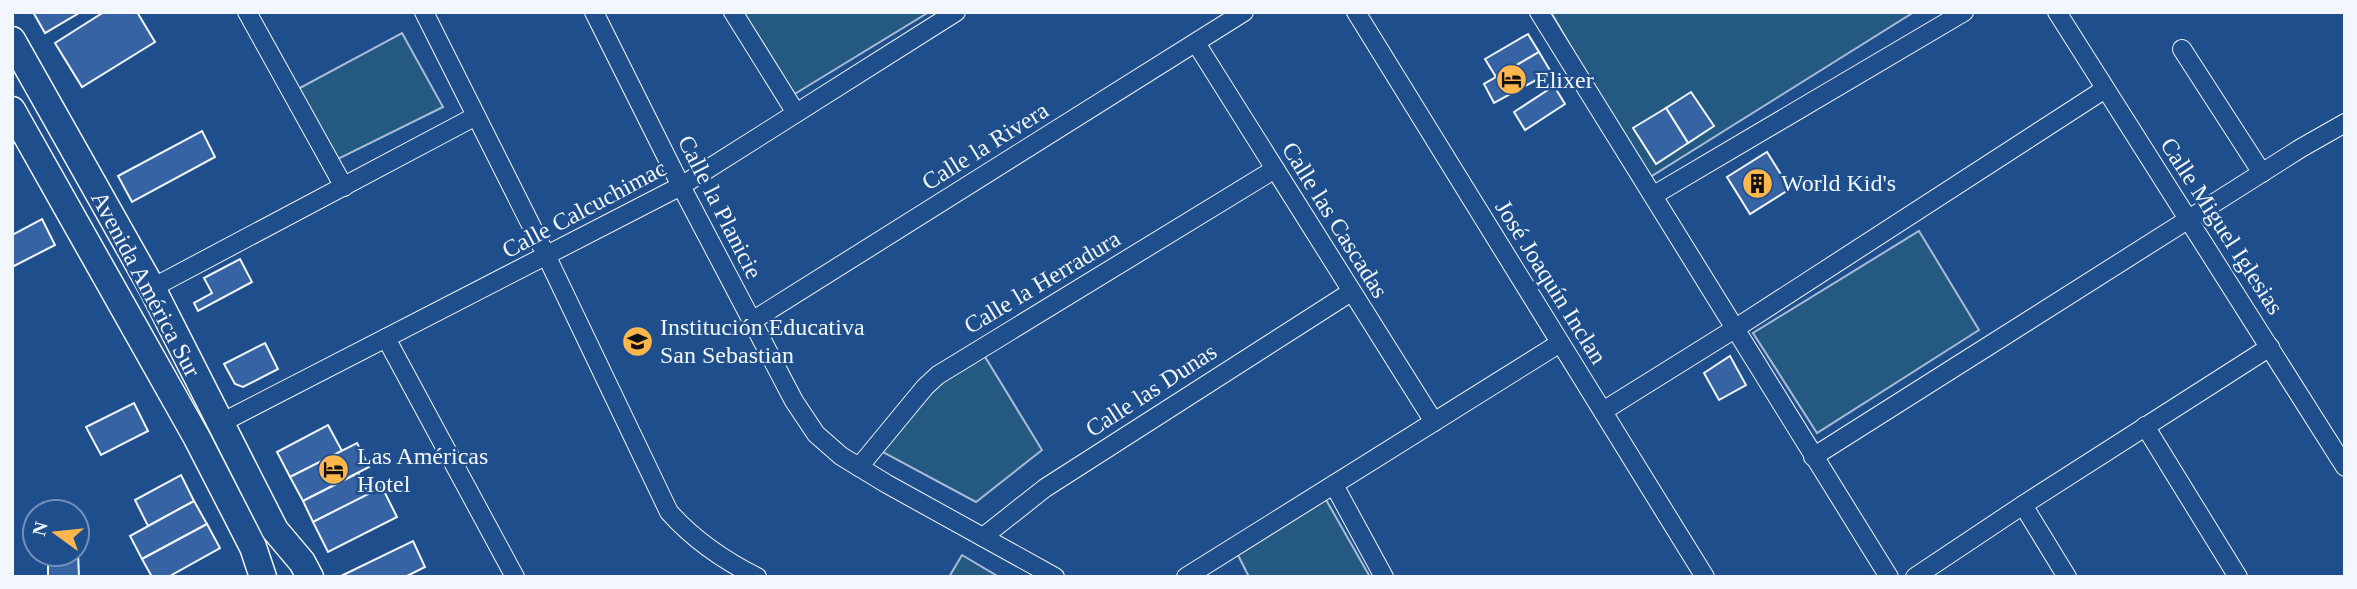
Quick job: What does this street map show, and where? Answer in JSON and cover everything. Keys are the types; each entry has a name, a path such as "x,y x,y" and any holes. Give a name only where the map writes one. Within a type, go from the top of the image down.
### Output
{"main road":[{"name":"Avenida América Sur","path":"12,40 152,288 219,424 269,557"},
{"name":"Avenida América Sur","path":"12,110 197,438 269,557 295,577"},
{"name":"Avenida América Sur","path":"269,557 302,562 310,577"}],"street":[{"path":"247,12 344,187"},
{"path":"424,12 547,257 669,512 688,533 729,563 757,577"},
{"name":"Calle la Planicie","path":"594,12 681,186 805,419 829,446 859,467 1055,577"},
{"path":"733,12 796,113"},
{"name":"Calle Calcuchimac","path":"219,424 681,186 956,12"},
{"name":"Calle la Rivera","path":"752,321 1244,12"},
{"name":"José Joaquín Inclan","path":"1356,12 1705,577"},
{"path":"1539,12 1889,577"},
{"path":"1654,195 1964,12"},
{"name":"Calle Miguel Iglesias","path":"2057,12 2345,467"},
{"name":"Calle las Cascadas","path":"1196,43 1434,422"},
{"path":"2182,50 2262,173"},
{"path":"1603,411 2105,89"},
{"path":"152,288 476,116"},
{"path":"1813,457 2345,123"},
{"name":"Calle la Herradura","path":"859,467 938,375 1275,169"},
{"name":"Calle las Dunas","path":"983,537 1045,488 1350,292"},
{"path":"386,338 515,577"},
{"path":"1185,577 1560,343"},
{"path":"1915,577 2270,347"},
{"path":"2145,426 2238,577"},
{"path":"1334,485 1384,577"},
{"path":"2023,505 2067,577"}],"shaded area":[{"path":"738,12 929,12 793,95"},
{"path":"1551,12 1914,12 1647,179"},
{"path":"402,33 443,107 336,160 298,89"},
{"path":"1919,231 1979,330 1817,433 1753,333"},
{"path":"979,347 1042,450 976,502 877,449 906,403"},
{"path":"1325,498 1370,577 1249,577 1237,553"},
{"path":"962,555 999,577 949,577"}],"building":[{"path":"33,12 78,12 79,13 45,33"},
{"path":"104,12 137,12 155,42 82,87 55,43"},
{"path":"1528,34 1539,52 1496,77 1485,59"},
{"name":"Elixer","path":"1539,52 1551,72 1494,103 1484,84"},
{"path":"1554,86 1565,104 1525,130 1514,112"},
{"path":"1691,92 1714,126 1688,143 1666,108"},
{"path":"1666,108 1688,143 1656,164 1633,128"},
{"path":"202,131 215,157 132,202 118,176"},
{"name":"World Kid's","path":"1767,152 1790,189 1750,214 1727,177"},
{"path":"42,219 55,245 12,267 12,235"},
{"path":"240,259 252,282 198,311 194,303 212,293 204,278"},
{"path":"265,343 278,369 243,387 235,384 224,364"},
{"path":"1730,356 1746,385 1719,400 1704,373"},
{"path":"134,403 148,431 101,455 86,427"},
{"path":"328,425 342,451 290,477 277,452"},
{"name":"Las Américas Hotel","path":"357,443 369,467 303,501 290,477"},
{"path":"358,473 369,494 313,522 303,501"},
{"path":"181,475 194,501 148,526 135,500"},
{"path":"382,487 397,517 328,552 313,522"},
{"path":"194,501 207,524 142,559 130,536"},
{"path":"207,524 220,548 168,577 152,577 142,559"},
{"path":"413,541 425,567 405,577 339,577"},
{"path":"48,568 79,568 79,577 48,577"}],"place":[{"name":"Elixer","path":"1512,80"},
{"name":"World Kid's","path":"1758,183"},
{"name":"Institución Educativa San Sebastian","path":"637,341"},
{"name":"Las Américas Hotel","path":"334,470"}]}
